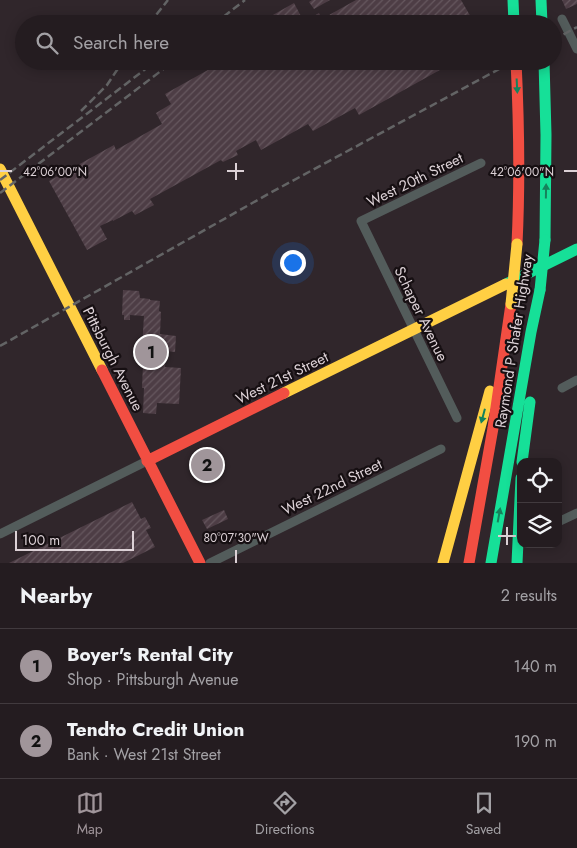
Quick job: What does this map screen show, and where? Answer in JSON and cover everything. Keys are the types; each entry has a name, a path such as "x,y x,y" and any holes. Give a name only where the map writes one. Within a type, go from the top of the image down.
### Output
{"main road":[{"path":"513,0 514,15"},
{"path":"541,0 542,15"},
{"name":"Raymond P Shafer Highway","path":"469,563 501,380 517,244 519,170 516,70"},
{"name":"Raymond P Shafer Highway","path":"491,563 540,290 546,183 544,70"},
{"name":"Pittsburgh Avenue","path":"0,169 200,563"},
{"name":"West 21st Street","path":"147,461 577,249"},
{"path":"523,458 533,384 540,290"},
{"path":"443,563 505,336"},
{"path":"516,563 520,503"}],"street":[{"path":"562,19 577,48"},
{"name":"West 20th Street","path":"361,221 481,163"},
{"name":"Schaper Avenue","path":"361,221 457,418"},
{"path":"562,388 577,380"},
{"name":"West 22nd Street","path":"210,563 441,449"},
{"name":"West 21st Street","path":"0,534 147,461"},
{"path":"562,520 577,513"}],"building":[{"path":"312,0 330,0 314,9 309,2"},
{"path":"356,0 461,0 470,15 329,15"},
{"path":"562,0 577,0 577,4 566,9"},
{"path":"294,3 300,15 273,15"},
{"path":"208,70 440,70 359,115 355,108 313,131 308,124 261,150 256,140 236,151 238,155 223,162 221,160 150,199 154,205 135,215 132,211 100,226 107,239 87,250 49,181 114,145 116,150 162,124 156,113 171,104 165,94"},
{"path":"123,290 139,291 140,298 160,301 160,334 176,336 175,352 166,351 165,367 181,368 179,404 157,403 156,414 143,413 143,363 141,363 144,316 130,315 130,320 124,320 124,315 122,315"},
{"path":"205,452 208,458 214,455 219,467 202,476 196,464 202,461 199,455"},
{"path":"132,502 141,519 145,517 151,528 146,530 155,547 123,563 9,563"},
{"path":"224,510 228,519 207,529 202,520"}],"railway":[{"path":"156,15 168,0"},
{"path":"226,15 245,0"},
{"path":"562,35 577,27"},
{"path":"81,111 107,85 117,70"},
{"path":"0,180 144,70"},
{"path":"0,193 162,70"},
{"path":"0,346 270,193 497,70"}],"traffic: fast":[{"path":"513,0 514,15"},
{"path":"541,0 542,15"},
{"path":"544,70 545,240"},
{"path":"540,290 545,240"},
{"path":"506,284 577,249"},
{"path":"491,563 540,290"},
{"path":"523,458 530,402"},
{"path":"517,563 520,503"}],"traffic: slow":[{"path":"0,169 102,370"},
{"path":"511,304 517,244"},
{"path":"284,393 506,284"},
{"path":"443,563 490,391"}],"traffic: jam":[{"path":"516,70 519,152 517,244"},
{"path":"469,563 493,428 511,304"},
{"path":"102,370 200,563"},
{"path":"147,461 284,393"}],"place":[{"name":"Boyer's Rental City","path":"151,352"},
{"name":"Tendto Credit Union","path":"207,465"}]}
